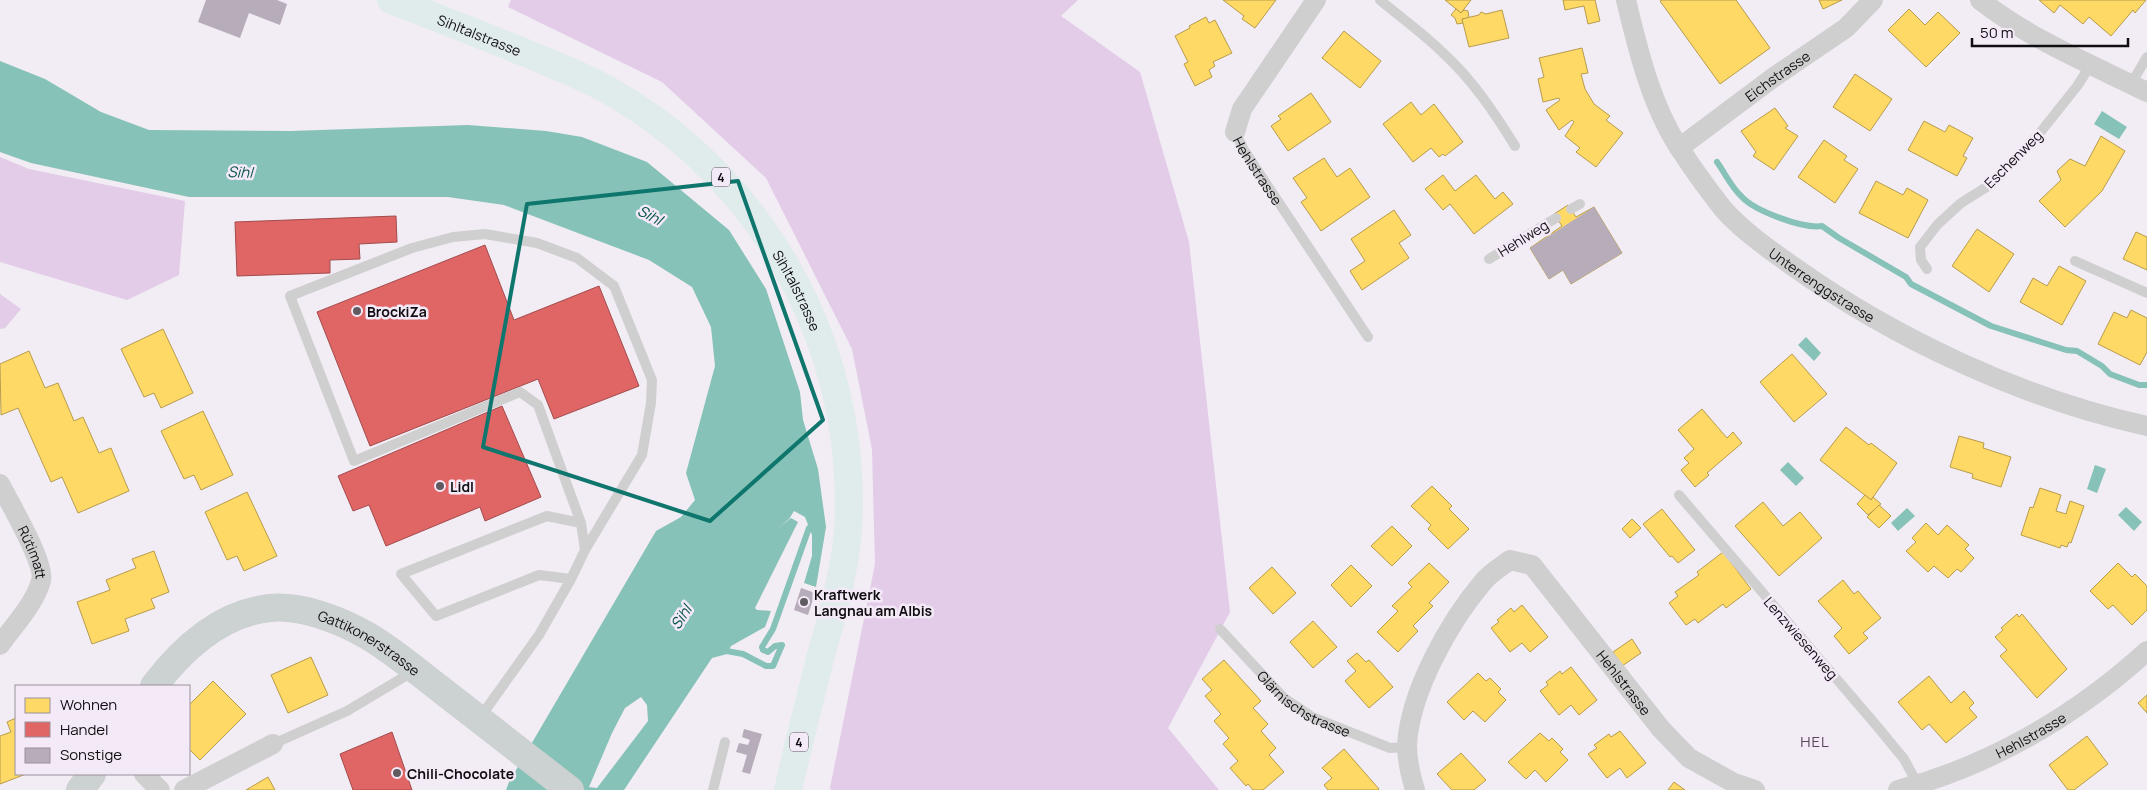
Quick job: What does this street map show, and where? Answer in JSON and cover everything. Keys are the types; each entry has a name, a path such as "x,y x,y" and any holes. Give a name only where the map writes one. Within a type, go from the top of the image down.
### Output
{"main road":[{"name":"Sihltalstrasse","path":"391,0 570,71 615,94 652,119 698,155 737,194 772,242 800,291 819,334 838,400 848,475 848,523 841,576 788,790"},
{"name":"Gattikonerstrasse","path":"155,685 169,666 190,644 216,627 270,608 298,610 322,616 367,636 416,670 570,790"},
{"path":"80,790 91,775"}],"street":[{"name":"Hehlstrasse","path":"1235,132 1242,108 1316,0"},
{"name":"Unterrenggstrasse","path":"1626,0 1647,80 1679,148 1725,210 1764,246 1828,291 1910,338 2000,379 2054,400 2147,426"},
{"name":"Eichstrasse","path":"1679,148 1774,77 1846,28 1874,0"},
{"path":"1980,0 1997,13 2032,34 2139,88"},
{"name":"Rütimatt","path":"0,484 40,561 42,579 34,598 0,645"},
{"name":"Hehlstrasse","path":"1407,747 1409,728 1420,692 1440,644 1484,580 1510,560 1532,565 1661,729 1689,758 1734,783 1755,790"},
{"name":"Hehlstrasse","path":"1898,790 1962,769 2013,745 2068,713 2124,672 2147,651"},
{"path":"184,790 273,744"},
{"path":"1407,747 1415,790"},
{"path":"145,775 160,790"}],"lane":[{"path":"1380,0 1442,51 1488,103 1516,146"},
{"path":"2139,88 2147,56"},
{"name":"Eschenweg","path":"1927,269 1921,260 1920,248 1938,224 1961,203 1993,183 2039,134 2078,85 2091,64"},
{"name":"Hehlstrasse","path":"1235,132 1244,150 1368,338"},
{"name":"Hehlweg","path":"1489,259 1556,218"},
{"path":"479,719 539,635 585,550 642,455 651,403 652,380 614,286 577,258 537,243 485,234 453,237 412,248 290,296 354,461 520,392 538,405 581,524 585,550"},
{"path":"2075,261 2147,293"},
{"name":"Lenzwiesenweg","path":"1679,495 1876,725 1904,759 1918,785"},
{"path":"571,579 539,575 436,616 401,574 547,516 581,524"},
{"name":"Glärnischstrasse","path":"1220,629 1284,698 1312,717 1390,748 1407,747"},
{"path":"273,744 347,711 416,670"},
{"path":"713,790 725,742"}],"highlighted area":[{"path":"738,181 823,420 710,521 483,447 527,204"}],"shaded area":[{"path":"511,0 1078,0 1061,16 1140,72 1189,242 1230,612 1168,728 1219,790 831,790 875,564 872,449 852,349 766,178 662,82 508,7"},
{"path":"0,157 29,169 185,201 179,275 127,300 0,262"},
{"path":"0,294 21,309 5,328 0,329"}],"water":[{"name":"Sihl","path":"0,61 45,79 101,112 149,130 291,131 468,125 546,131 582,137 647,162 729,230 766,289 800,392 803,420 818,469 826,527 816,587 804,583 812,556 812,535 805,517 794,511 789,519 777,529 791,518 798,522 755,608 757,610 771,611 765,627 731,646 727,654 712,658 624,790 506,790 656,531 681,517 695,500 686,473 715,366 711,327 692,287 649,260 504,205 448,197 189,197 31,163 0,152","holes":["641,697 647,705 648,721 597,788 589,787 625,708"]},
{"path":"2102,111 2127,127 2119,139 2094,124"},
{"path":"1806,337 1821,353 1814,361 1798,345"},
{"path":"1788,462 1804,478 1796,486 1780,470"},
{"path":"2095,465 2106,469 2097,493 2087,489"},
{"path":"2126,507 2142,522 2134,531 2118,515"},
{"path":"1907,508 1915,516 1898,531 1891,523"}],"building: Wohnen":[{"path":"1223,0 1276,0 1255,28 1242,19 1244,16"},
{"path":"1445,0 1471,0 1461,13"},
{"path":"1563,0 1595,0 1600,21 1588,24 1584,6 1565,10"},
{"path":"1736,0 1770,48 1720,84 1660,1"},
{"path":"1819,0 1842,0 1823,9"},
{"path":"2039,0 2146,0 2135,13 2133,10 2111,36 2089,17 2083,24 2060,5 2054,13"},
{"path":"1456,9 1461,13 1464,10 1468,11 1469,18 1462,19 1463,23 1457,24 1455,18 1451,15"},
{"path":"1909,9 1925,25 1938,12 1960,33 1926,67 1888,30"},
{"path":"1502,10 1509,38 1469,47 1462,19 1479,15 1481,12 1486,14"},
{"path":"1206,17 1209,23 1215,20 1232,53 1213,62 1215,66 1209,70 1212,77 1195,86 1184,64 1188,62 1175,36"},
{"path":"1344,31 1381,61 1360,88 1322,58"},
{"path":"1582,48 1588,73 1581,74 1585,89 1594,104 1610,116 1606,120 1623,133 1596,167 1576,152 1580,148 1565,136 1574,122 1572,120 1559,130 1546,110 1560,100 1559,98 1543,102 1538,79 1544,77 1539,58"},
{"path":"1855,74 1892,99 1870,131 1833,107"},
{"path":"1311,93 1331,122 1288,151 1271,126 1281,119 1278,116"},
{"path":"1411,102 1421,115 1434,104 1463,142 1445,156 1443,154 1439,157 1431,148 1413,162 1383,124"},
{"path":"1775,108 1788,126 1785,128 1798,136 1774,170 1753,156 1756,152 1741,131"},
{"path":"1924,121 1945,132 1949,125 1973,138 1963,156 1967,158 1957,176 1908,150"},
{"path":"2101,136 2125,151 2102,191 2065,227 2039,201 2061,180 2057,171 2070,159 2085,166"},
{"path":"1824,140 1847,156 1844,160 1858,169 1835,203 1798,177"},
{"path":"1324,158 1337,177 1350,168 1370,197 1321,231 1301,202 1307,198 1293,178"},
{"path":"1443,175 1455,191 1476,175 1495,199 1503,192 1513,204 1474,234 1450,204 1443,210 1425,189"},
{"path":"1876,181 1903,195 1907,188 1928,200 1908,238 1859,213"},
{"path":"1568,205 1576,217 1594,207 1622,253 1571,284 1563,270 1549,279 1530,248 1562,226 1554,214"},
{"path":"1394,210 1411,235 1399,243 1409,258 1362,290 1350,271 1365,261 1351,239"},
{"path":"1977,229 2014,254 1989,292 1952,266"},
{"path":"2136,232 2147,237 2147,270 2123,259"},
{"path":"2059,266 2086,281 2062,325 2020,302 2033,278 2047,286"},
{"path":"2131,310 2147,318 2147,352 2140,365 2098,344 2114,312 2127,318"},
{"path":"163,329 193,393 161,408 154,393 144,397 121,349"},
{"path":"29,351 45,388 58,383 74,421 83,417 99,453 111,448 129,491 78,513 62,477 51,482 18,408 1,415 0,364"},
{"path":"1792,354 1827,394 1794,422 1760,382"},
{"path":"1702,409 1727,438 1733,432 1742,443 1707,473 1709,475 1695,487 1681,470 1689,463 1684,458 1694,449 1678,430"},
{"path":"203,411 233,475 201,490 194,475 184,479 161,431"},
{"path":"1846,427 1897,463 1871,500 1820,460"},
{"path":"1959,436 1984,443 1983,448 2011,457 2001,487 1972,478 1973,474 1950,467"},
{"path":"1432,486 1452,506 1449,509 1469,529 1448,549 1428,529 1431,525 1411,506"},
{"path":"2040,488 2061,495 2056,511 2066,514 2070,501 2084,506 2071,543 2069,542 2067,547 2061,545 2060,548 2021,535 2030,507 2033,508"},
{"path":"247,492 277,556 244,571 237,556 227,560 205,512"},
{"path":"1865,495 1871,500 1873,497 1881,504 1868,515 1857,504"},
{"path":"1763,502 1783,526 1800,512 1822,538 1779,576 1735,526"},
{"path":"1879,505 1891,516 1879,528 1867,517"},
{"path":"1662,509 1695,550 1678,563 1672,556 1670,557 1643,524"},
{"path":"1632,519 1641,528 1630,538 1622,529"},
{"path":"1926,523 1938,535 1947,525 1969,545 1965,549 1974,558 1961,572 1957,569 1948,578 1934,566 1928,572 1906,551 1916,542 1912,538"},
{"path":"1392,526 1412,546 1392,566 1371,546"},
{"path":"154,551 169,592 151,599 155,608 125,619 129,631 92,644 77,602 110,590 106,580 136,568 132,559"},
{"path":"1723,552 1751,589 1726,608 1723,604 1698,623 1695,619 1686,625 1669,603 1678,596 1675,592 1699,575 1697,572"},
{"path":"1429,563 1449,582 1429,603 1433,606 1413,626 1418,631 1398,652 1377,632 1398,611 1392,606 1412,587 1408,583"},
{"path":"2118,563 2132,577 2135,574 2147,586 2147,610 2132,625 2113,605 2108,609 2090,591"},
{"path":"1351,565 1372,586 1351,607 1331,585"},
{"path":"1272,567 1296,593 1273,614 1249,588"},
{"path":"1843,580 1854,594 1858,591 1881,618 1863,633 1868,638 1849,654 1834,636 1842,628 1818,601"},
{"path":"1522,605 1548,637 1530,652 1522,643 1510,652 1491,628 1511,608 1514,612"},
{"path":"2017,614 2019,617 2022,614 2067,669 2037,698 2000,656 2007,650 1995,637 2003,630 2001,628"},
{"path":"1313,621 1337,647 1313,668 1290,642"},
{"path":"1632,639 1641,653 1622,666 1613,652"},
{"path":"1357,653 1366,662 1369,660 1393,687 1369,708 1345,681 1356,671 1347,661"},
{"path":"311,657 328,695 288,713 271,675"},
{"path":"1224,660 1261,701 1253,708 1268,724 1261,731 1276,748 1269,755 1284,772 1263,790 1253,790 1248,784 1246,786 1230,768 1238,761 1223,744 1229,738 1214,721 1221,714 1205,696 1212,690 1202,679"},
{"path":"1571,667 1597,700 1579,715 1571,705 1559,715 1540,691 1548,685 1546,682 1560,671 1562,674"},
{"path":"1478,673 1486,681 1490,678 1501,689 1498,692 1506,700 1485,722 1473,711 1464,720 1447,702"},
{"path":"1929,676 1951,703 1964,691 1974,703 1969,708 1977,717 1946,743 1929,724 1922,730 1898,702"},
{"path":"213,681 246,714 200,760 190,750 190,704"},
{"path":"2147,695 2147,713 2138,703"},
{"path":"15,718 15,775 23,775 0,784 0,736 11,732 7,722"},
{"path":"1620,731 1646,763 1627,778 1620,768 1607,778 1588,754 1597,748 1594,745 1609,734 1611,737"},
{"path":"1540,733 1549,741 1552,738 1563,749 1560,752 1568,760 1546,782 1535,770 1526,779 1508,762"},
{"path":"2087,736 2108,764 2074,790 2068,790 2049,765"},
{"path":"1344,749 1378,790 1328,790 1324,785 1332,778 1322,768"},
{"path":"1461,753 1486,780 1474,790 1452,790 1437,774"},
{"path":"268,777 275,790 246,790"},
{"path":"1674,782 1685,790 1668,790"}],"building: Handel":[{"path":"396,216 397,242 359,244 360,259 330,260 330,273 237,276 235,222"},
{"path":"485,245 514,320 599,286 639,386 554,419 538,379 370,446 317,312"},
{"name":"Lidl","path":"502,406 541,497 485,521 480,507 386,546 369,505 353,511 338,476"},
{"path":"392,732 412,790 353,790 340,754"}],"building: Sonstige":[{"path":"206,0 277,0 287,4 280,25 249,13 240,38 198,22"},
{"path":"1594,207 1622,253 1571,284 1563,270 1549,279 1530,248"},
{"name":"Kraftwerk Langnau am Albis","path":"801,588 815,593 808,615 794,610"},
{"path":"744,729 762,734 750,774 742,772 747,755 736,752 739,743 748,745 750,740 742,737"}],"waterway":[{"path":"1717,162 1738,193 1757,208 1792,222 1803,225 1822,226 1906,277 1911,284 1991,326 2066,350 2077,351 2102,366 2110,374 2139,385 2147,385"},
{"path":"721,650 743,654 766,666 773,666 782,645 775,646 768,652 763,650 762,647 773,629 809,528"}],"place":[{"name":"BrockiZa","path":"357,311"},
{"name":"Lidl","path":"440,486"},
{"name":"Kraftwerk Langnau am Albis","path":"804,602"},
{"name":"Chili-Chocolate","path":"397,773"}],"district":[{"name":"HEL","path":"1815,741"}]}
